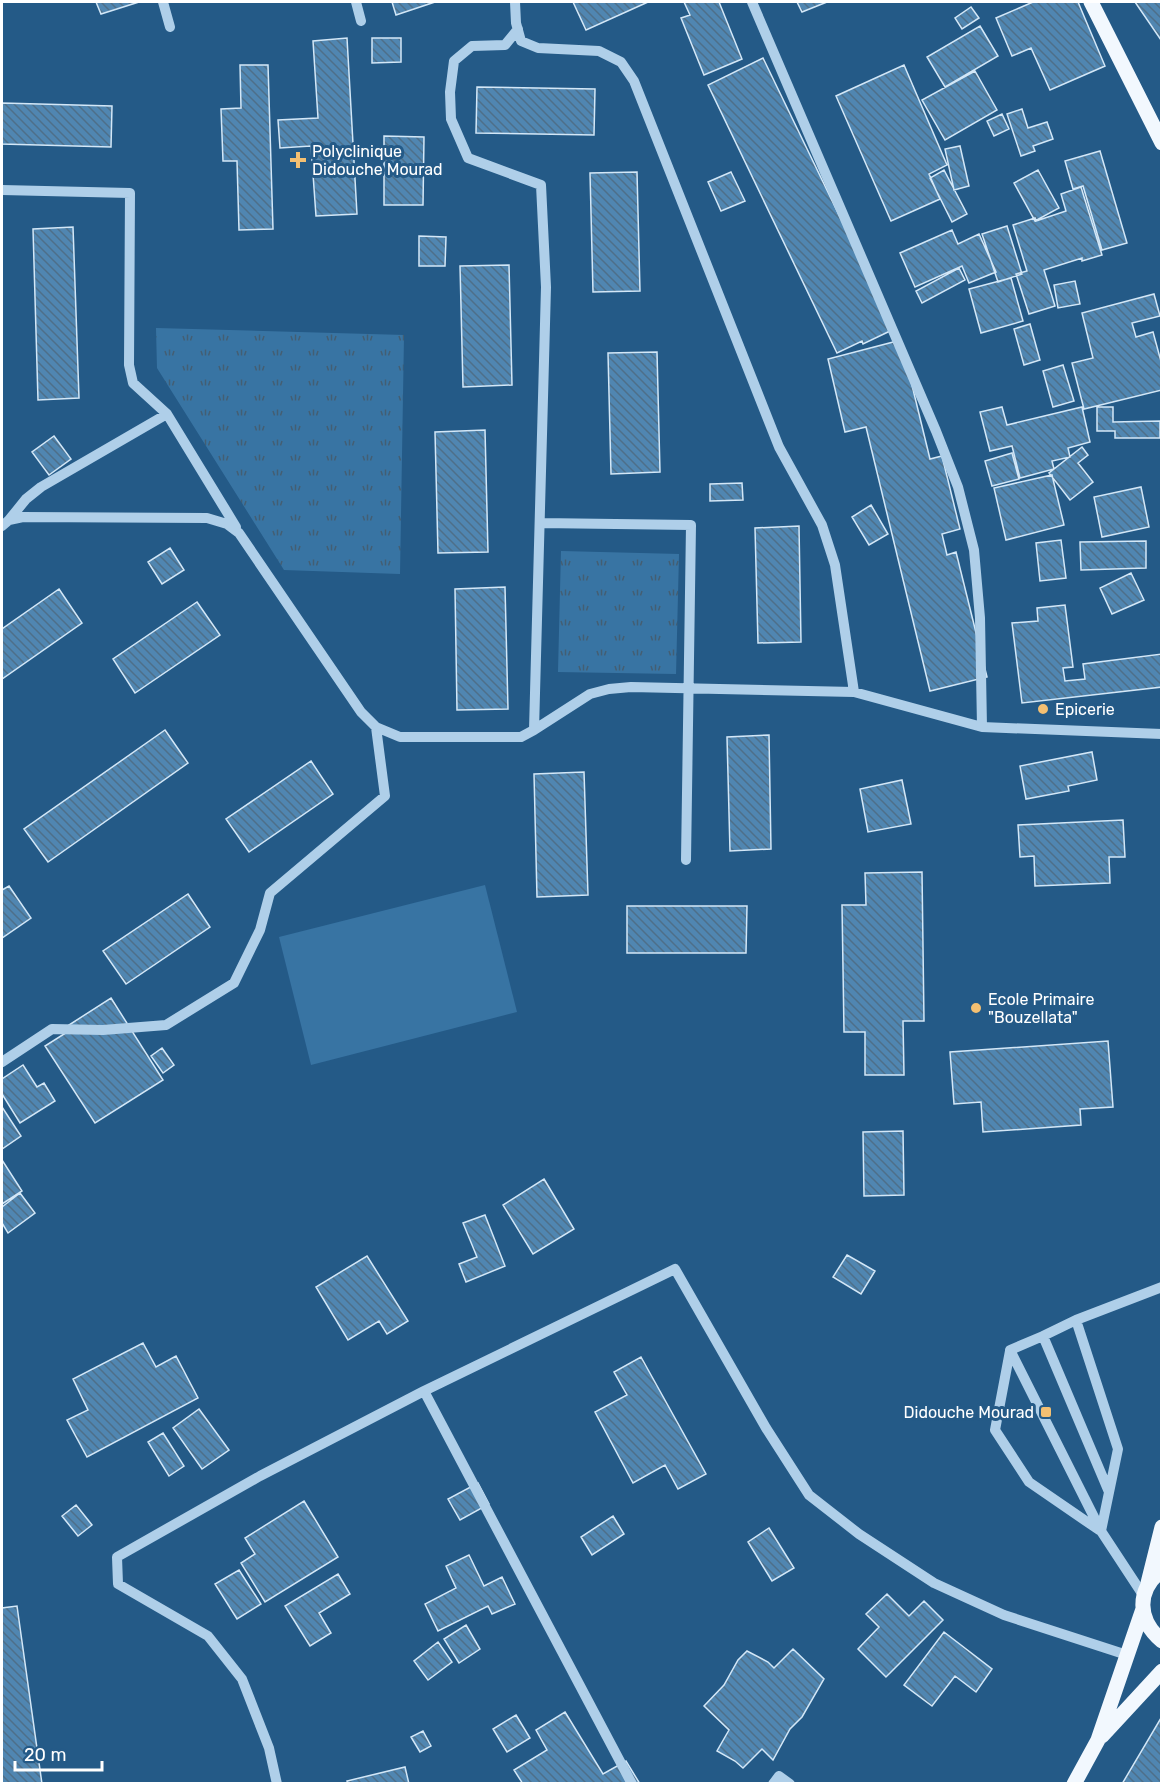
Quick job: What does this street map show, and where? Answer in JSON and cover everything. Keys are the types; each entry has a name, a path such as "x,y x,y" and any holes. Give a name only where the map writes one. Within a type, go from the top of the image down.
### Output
{"main road":[{"path":"1092,2 1161,140"},
{"path":"1074,1784 1098,1740 1127,1655 1161,1527"},
{"path":"1161,1570 1155,1575 1144,1596 1146,1622 1152,1633 1161,1641"},
{"path":"1098,1740 1161,1671"}],"street":[{"path":"163,2 170,27"},
{"path":"356,2 361,21"},
{"path":"514,2 521,41 538,48 599,51 621,62 634,81 779,447 822,525 835,565 854,692"},
{"path":"752,2 958,487 974,550 980,618 982,727"},
{"path":"518,29 505,45 472,46 454,61 450,92 451,119 468,159 541,185 546,287 534,730"},
{"path":"2,190 130,193 129,364 133,383 166,414 239,533 360,712 376,728 400,737 521,737 590,694 631,687 854,692 982,727 1161,734"},
{"path":"5,523 26,499 41,487 166,414"},
{"path":"5,523 23,517 207,518 227,524 239,533"},
{"path":"540,523 691,525 686,860"},
{"path":"2,1062 52,1029 103,1030 166,1025 234,983 260,930 270,893 385,796 376,728"},
{"path":"277,1784 269,1748 242,1679 208,1636 118,1584 117,1557 260,1476 424,1391 675,1269 766,1428 809,1495 859,1534 934,1583 1004,1615 1127,1655"},
{"path":"1010,1350 1076,1320 1161,1287"},
{"path":"1076,1320 1118,1449 1101,1531"},
{"path":"1043,1336 1109,1492"},
{"path":"1010,1350 995,1431 1029,1482 1101,1531"},
{"path":"1010,1350 1101,1531 1144,1596"},
{"path":"424,1391 632,1784"},
{"path":"773,1784 779,1776 790,1784"}],"green space":[{"path":"156,328 404,335 400,574 284,570 157,368"},
{"path":"561,551 679,554 676,674 558,672"},
{"path":"485,885 517,1012 311,1065 279,937"}],"building":[{"path":"96,2 139,2 101,14"},
{"path":"392,2 435,2 396,15"},
{"path":"573,2 648,2 586,30"},
{"path":"684,2 719,2 742,59 704,75 681,18 690,15"},
{"path":"797,2 827,2 802,12"},
{"path":"1033,2 1078,2 1105,66 1050,90 1031,48 1012,56 996,18"},
{"path":"1135,2 1162,2 1162,40 1161,40"},
{"path":"971,7 979,18 962,29 955,18"},
{"path":"980,26 998,56 945,87 927,57"},
{"path":"347,38 357,214 316,216 311,146 280,148 278,120 318,118 313,41"},
{"path":"372,38 401,38 401,62 372,63"},
{"path":"763,58 871,281 890,331 837,353 708,85"},
{"path":"240,65 268,65 273,229 239,230 237,161 223,161 221,109 241,108"},
{"path":"904,65 947,165 929,174 940,199 891,221 836,96"},
{"path":"975,71 997,110 945,140 922,100"},
{"path":"477,87 595,89 594,135 476,133"},
{"path":"2,103 112,106 111,147 2,144"},
{"path":"1022,109 1028,128 1047,122 1053,139 1033,146 1035,151 1021,156 1007,114"},
{"path":"1002,114 1009,129 994,136 987,121"},
{"path":"384,136 424,137 423,205 384,205"},
{"path":"960,146 969,186 954,190 945,149"},
{"path":"1100,151 1127,243 1102,250 1083,186 1073,189 1065,161"},
{"path":"944,170 967,214 952,222 930,178"},
{"path":"1038,170 1059,208 1035,221 1014,183"},
{"path":"637,172 640,291 593,292 590,173"},
{"path":"731,172 745,201 721,211 708,182"},
{"path":"1081,187 1102,255 1082,261 1082,258 1044,270 1055,306 1029,314 1016,274 1027,271 1013,225 1035,218 1036,221 1066,211 1061,194"},
{"path":"1007,226 1022,274 998,282 982,234"},
{"path":"73,227 79,398 38,400 33,229"},
{"path":"952,230 958,244 979,234 996,272 969,283 962,266 915,287 900,253"},
{"path":"419,236 446,237 445,266 419,266"},
{"path":"509,265 512,385 463,387 460,266"},
{"path":"959,268 965,280 922,303 916,291"},
{"path":"1011,278 1023,321 981,333 969,289"},
{"path":"1075,281 1080,304 1058,308 1054,285"},
{"path":"1154,294 1160,316 1132,323 1136,337 1153,332 1162,365 1162,390 1084,409 1072,363 1093,358 1082,313"},
{"path":"1030,324 1040,360 1024,365 1014,329"},
{"path":"901,340 930,459 942,456 960,529 942,534 947,555 956,552 987,677 930,691 866,427 845,432 828,359"},
{"path":"657,352 660,472 611,474 608,353"},
{"path":"1063,365 1074,401 1053,407 1043,371"},
{"path":"1002,407 1007,425 1082,407 1090,442 1068,448 1070,457 1052,461 1054,469 1020,478 1012,446 990,451 980,412"},
{"path":"1097,407 1113,407 1113,422 1160,421 1160,438 1115,438 1115,431 1097,431"},
{"path":"485,430 488,552 438,553 435,432"},
{"path":"54,436 71,459 49,475 32,452"},
{"path":"1082,447 1088,455 1078,463 1093,482 1070,500 1049,473"},
{"path":"1012,453 1019,479 992,486 985,461"},
{"path":"1052,475 1064,525 1006,540 994,488"},
{"path":"742,483 743,500 710,501 710,484"},
{"path":"1141,487 1149,527 1102,537 1094,497"},
{"path":"871,505 888,534 869,545 852,517"},
{"path":"799,526 801,642 758,643 755,528"},
{"path":"1061,540 1066,578 1040,581 1036,543"},
{"path":"1146,541 1146,568 1081,570 1080,542"},
{"path":"170,548 184,570 162,584 148,562"},
{"path":"1131,573 1144,600 1112,614 1100,588"},
{"path":"505,587 508,709 457,710 455,589"},
{"path":"59,589 82,623 2,679 2,629"},
{"path":"197,602 220,635 135,693 113,659"},
{"path":"1065,605 1073,667 1063,668 1065,681 1085,679 1083,664 1162,654 1162,687 1022,703 1012,623 1038,621 1037,608"},
{"path":"165,730 188,763 48,862 24,829"},
{"path":"769,735 771,849 730,851 727,737"},
{"path":"1092,752 1097,780 1068,786 1069,791 1026,799 1020,766"},
{"path":"311,761 333,794 249,852 226,819"},
{"path":"584,772 588,895 537,897 534,774"},
{"path":"902,780 911,824 868,832 860,789"},
{"path":"1123,820 1125,857 1109,857 1110,883 1035,886 1034,856 1020,857 1018,825"},
{"path":"922,872 924,1021 903,1021 904,1075 865,1075 865,1032 844,1032 842,905 866,905 865,873"},
{"path":"9,886 31,918 2,938 2,890"},
{"path":"188,894 210,927 126,984 103,951"},
{"path":"627,906 747,906 746,953 627,953"},
{"path":"111,998 163,1080 95,1123 45,1046 72,1029 69,1025"},
{"path":"1108,1041 1113,1107 1080,1109 1081,1125 983,1132 981,1102 954,1104 950,1052"},
{"path":"162,1048 174,1065 163,1073 151,1056"},
{"path":"23,1065 37,1087 44,1083 55,1101 20,1123 2,1094 2,1079"},
{"path":"2,1107 21,1136 2,1149"},
{"path":"903,1131 904,1195 864,1196 863,1132"},
{"path":"2,1160 22,1191 2,1204"},
{"path":"544,1179 574,1229 533,1254 503,1205"},
{"path":"20,1193 35,1213 8,1233 2,1223 2,1207"},
{"path":"485,1215 505,1266 466,1282 459,1264 477,1257 463,1223"},
{"path":"847,1255 875,1271 861,1294 833,1277"},
{"path":"367,1256 408,1321 387,1334 379,1321 348,1340 316,1287"},
{"path":"143,1343 156,1367 176,1356 198,1398 87,1457 67,1420 88,1410 73,1379"},
{"path":"641,1357 706,1474 678,1489 665,1465 633,1483 595,1412 627,1395 614,1372"},
{"path":"199,1409 229,1450 202,1469 173,1428"},
{"path":"163,1433 184,1466 169,1476 148,1442"},
{"path":"478,1483 489,1504 460,1520 448,1499"},
{"path":"304,1501 338,1557 265,1602 241,1563 255,1554 245,1538"},
{"path":"76,1505 92,1525 78,1536 62,1516"},
{"path":"613,1516 624,1534 592,1555 581,1537"},
{"path":"769,1528 794,1568 772,1581 748,1542"},
{"path":"469,1555 484,1586 502,1577 515,1604 492,1614 488,1606 438,1631 425,1604 456,1588 446,1566"},
{"path":"239,1570 261,1604 237,1619 215,1584"},
{"path":"338,1574 350,1594 319,1613 331,1633 310,1646 285,1606"},
{"path":"887,1594 909,1616 924,1601 943,1620 886,1677 858,1649 879,1627 866,1614"},
{"path":"17,1606 42,1784 2,1784 2,1608"},
{"path":"466,1625 480,1649 459,1663 444,1639"},
{"path":"944,1632 992,1669 976,1692 955,1676 932,1706 904,1685"},
{"path":"438,1642 452,1662 428,1680 414,1661"},
{"path":"793,1649 824,1679 802,1717 790,1729 773,1760 762,1749 743,1768 717,1751 729,1730 704,1706 724,1685 738,1660 747,1651 768,1662 774,1668"},
{"path":"565,1712 603,1774 626,1761 640,1784 523,1784 514,1770 547,1750 536,1730"},
{"path":"516,1715 530,1738 507,1752 493,1729"},
{"path":"1161,1718 1161,1784 1122,1784"},
{"path":"423,1731 431,1746 420,1752 411,1737"},
{"path":"405,1767 409,1784 348,1784 347,1781"}],"place":[{"name":"Polyclinique Didouche Mourad","path":"298,160"},
{"name":"Epicerie","path":"1043,709"},
{"name":"Ecole Primaire \"Bouzellata\"","path":"976,1008"},
{"name":"Didouche Mourad","path":"1046,1412"}]}
